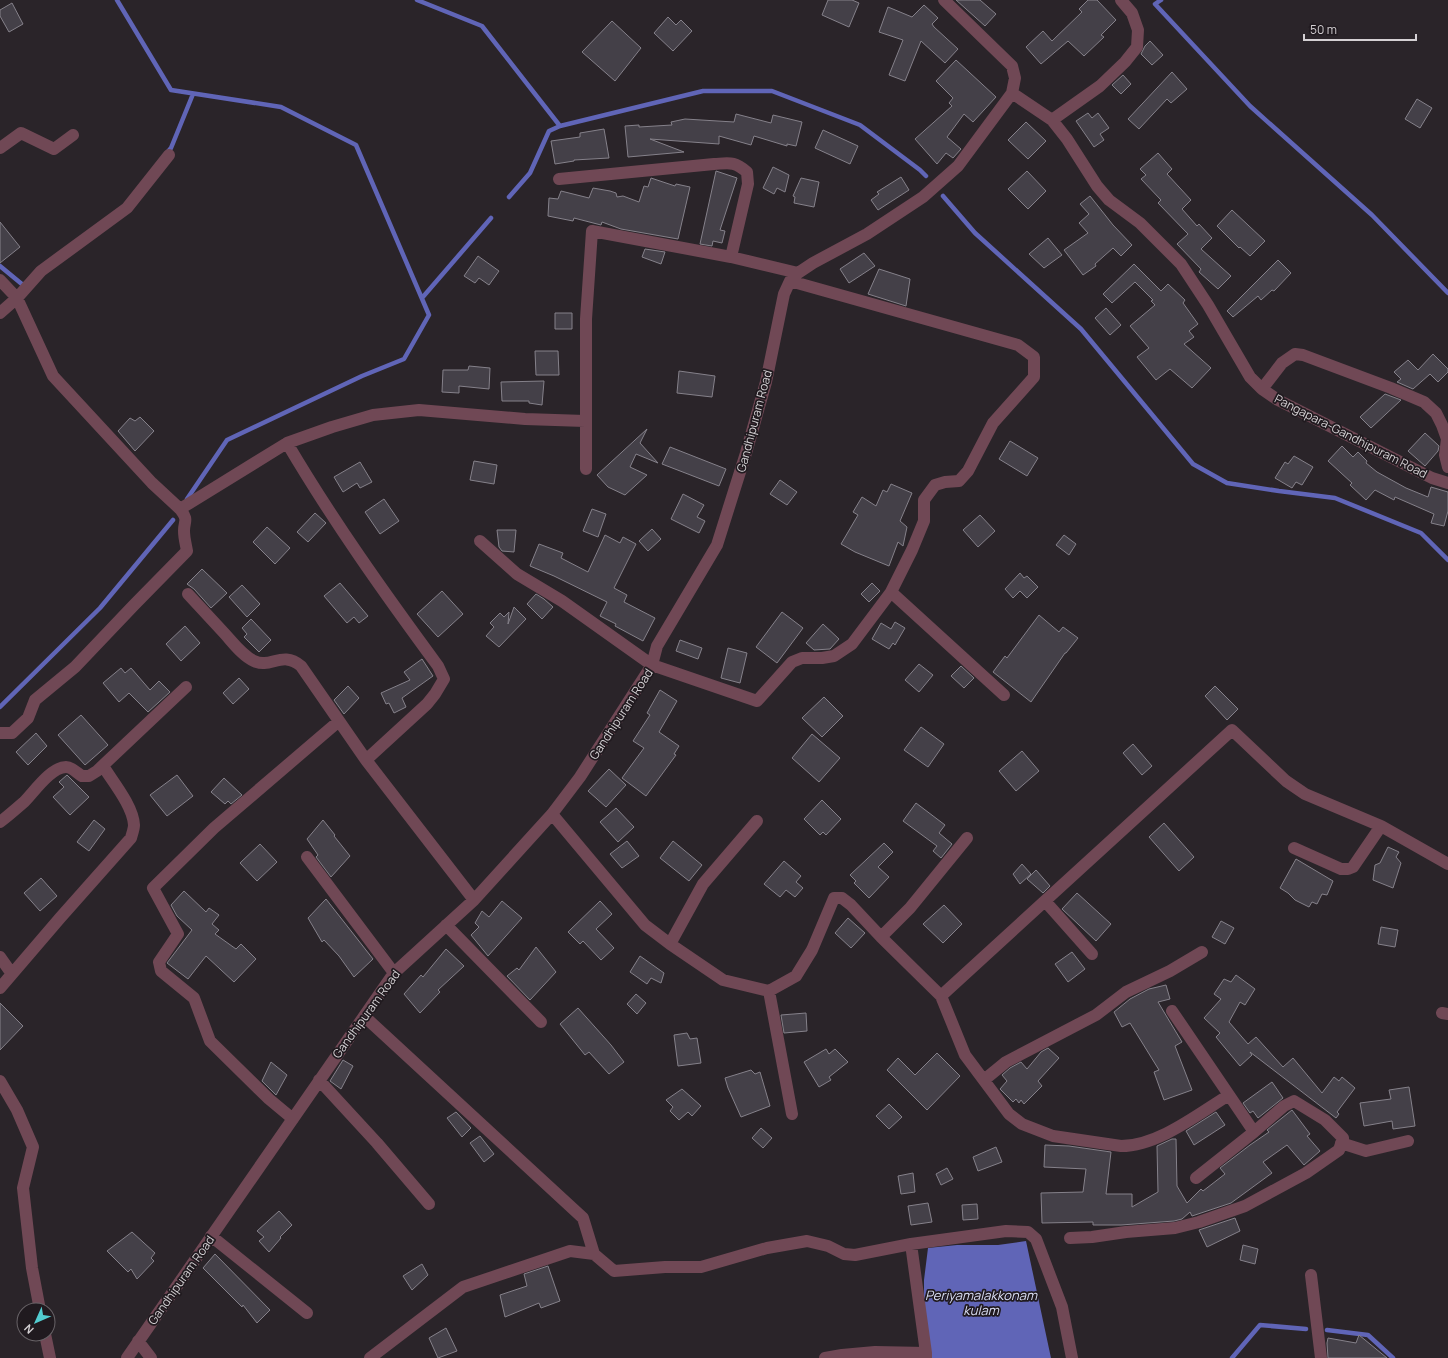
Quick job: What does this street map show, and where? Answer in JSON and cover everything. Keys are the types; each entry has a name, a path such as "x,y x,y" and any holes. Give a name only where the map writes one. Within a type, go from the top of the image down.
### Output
{"street":[{"path":"794,277 824,256 867,234 922,197 958,166 1012,93 1015,78 1012,66 944,0"},
{"path":"1052,120 1100,86 1125,62 1137,47 1138,30 1132,13 1121,0"},
{"name":"Pangapara-Gandhipuram Road","path":"1012,93 1052,120 1067,139 1097,186 1110,200 1140,223 1180,264 1208,305 1250,376 1262,389 1285,403 1432,478 1448,483"},
{"path":"0,148 21,133 54,149 73,135"},
{"path":"0,313 17,298 41,271 127,208 169,155"},
{"path":"559,179 714,164 729,163 738,165 747,172 748,184 730,257"},
{"path":"480,541 517,574 562,601 652,665 757,701 792,662 802,658 822,658 834,656 852,644 891,592 912,550 924,521 924,500 936,485 945,482 960,482 968,471 993,423 1034,377 1034,357 1018,345 730,257 592,231 586,319 586,469"},
{"name":"Gandhipuram Road","path":"127,1358 394,973 474,900 552,814 580,777 652,665 657,646 717,545 762,396 784,294 794,277"},
{"path":"0,280 17,298 53,376 152,483 184,514 186,521 184,530 187,552 75,667 35,700 28,718 12,733 0,733"},
{"path":"1262,389 1282,363 1295,354 1303,355 1392,388 1424,402 1436,413 1447,438 1445,455 1448,466"},
{"path":"180,509 287,443 332,427 373,415 419,410 525,419 585,421"},
{"path":"287,443 370,573 438,666 444,678 435,694 427,704 366,760"},
{"path":"891,592 1004,695"},
{"path":"188,594 243,654 255,662 264,663 286,659 294,661 301,666 366,760 474,900"},
{"path":"0,822 23,803 47,777 56,770 66,767 74,770 82,776 89,776 103,766 186,687"},
{"path":"292,1119 269,1099 210,1041 194,998 161,971 159,962 178,934 153,888 214,828 339,721"},
{"path":"941,996 1232,730 1286,781 1298,790 1381,826 1448,864"},
{"path":"0,988 95,877 131,838 134,827 132,815 124,799 103,766"},
{"path":"552,814 645,925 723,980 769,991 796,976 812,950 834,898 842,898 941,996 965,1055 1009,1114 1022,1124 1053,1136 1129,1146 1151,1140 1172,1130 1230,1095"},
{"path":"670,944 703,884 757,820"},
{"path":"1294,848 1341,869 1348,869 1353,866 1381,826"},
{"path":"881,937 910,908 967,838"},
{"path":"307,856 394,973"},
{"path":"1044,901 1092,954"},
{"path":"446,926 541,1022"},
{"path":"984,1080 1006,1062 1096,1015 1126,992 1170,971 1202,952"},
{"path":"0,957 12,974"},
{"path":"769,991 792,1114"},
{"path":"1172,1011 1254,1132"},
{"path":"364,1016 583,1218 594,1254 614,1271 665,1266 701,1267 767,1248 807,1241 828,1246 844,1254 855,1255 911,1244 1006,1231 1028,1232 1036,1239 1062,1307 1072,1358"},
{"path":"319,1080 377,1143 429,1204"},
{"path":"0,1081 17,1110 33,1147 23,1188 32,1268 38,1302"},
{"path":"1070,1238 1176,1228 1199,1222 1245,1206 1306,1173 1339,1150 1343,1138 1325,1120 1294,1101 1284,1106 1196,1178"},
{"path":"1341,1143 1366,1151 1408,1141"},
{"path":"211,1236 307,1313"},
{"path":"825,1358 874,1352 926,1355 911,1244"},
{"path":"370,1358 463,1287 570,1251 594,1254"},
{"path":"1311,1275 1321,1358"},
{"path":"138,1341 151,1358"},
{"path":"47,1342 50,1358"}],"water":[{"name":"Periyamalakkonam kulam","path":"1026,1241 1051,1358 929,1358 924,1315 924,1280 928,1248 957,1245 998,1245"}],"building":[{"path":"828,0 852,0 859,3 849,27 822,15"},
{"path":"956,0 980,0 996,14 985,26"},
{"path":"1088,0 1097,0 1116,20 1101,35 1104,37 1084,56 1068,41 1041,64 1026,47 1043,31 1052,41 1082,12 1079,9"},
{"path":"12,3 23,24 9,32 0,16 0,10"},
{"path":"924,5 938,18 932,24 934,27 958,49 945,63 921,41 905,81 889,75 903,40 879,32 888,7 912,17"},
{"path":"668,17 676,25 681,20 692,31 673,51 654,33"},
{"path":"612,21 641,48 615,81 582,52"},
{"path":"1150,41 1163,55 1152,65 1141,54 1145,46"},
{"path":"956,60 996,97 973,122 964,114 947,137 961,149 953,158 946,153 937,164 915,139 952,106 949,103 953,98 936,81"},
{"path":"1172,72 1187,89 1171,103 1167,99 1139,129 1128,119"},
{"path":"1123,75 1131,84 1121,94 1112,85"},
{"path":"1417,99 1432,108 1420,128 1405,119"},
{"path":"1088,113 1092,118 1098,113 1109,128 1100,134 1104,140 1094,147 1076,121"},
{"path":"736,114 771,123 773,115 802,122 796,146 787,144 787,146 754,136 751,145 719,136 719,144 650,139 684,152 628,157 625,126 639,125 639,127 672,125 671,122 685,119 734,122"},
{"path":"1026,122 1046,141 1028,159 1008,140"},
{"path":"604,129 609,158 574,160 555,164 551,141 580,137 580,133"},
{"path":"823,130 858,146 850,164 815,148"},
{"path":"1158,153 1172,169 1167,174 1191,200 1182,209 1197,226 1199,224 1212,238 1201,249 1231,276 1218,289 1199,272 1201,269 1177,244 1188,234 1158,203 1161,200 1141,179 1146,175 1140,169"},
{"path":"773,167 789,175 785,192 777,188 774,194 763,188"},
{"path":"716,171 737,178 720,230 725,231 722,243 713,241 712,246 700,244"},
{"path":"1027,171 1046,191 1028,209 1008,189"},
{"path":"901,177 909,190 878,210 871,200 879,194 877,192"},
{"path":"651,178 675,186 676,184 690,187 678,239 621,229 602,222 601,225 574,218 573,221 548,216 549,198 558,199 561,191 589,198 593,188 610,191 616,193 617,197 623,196 639,202 644,186 648,187"},
{"path":"801,178 819,182 814,207 794,203 795,197 793,196"},
{"path":"1090,196 1113,225 1132,245 1121,256 1113,248 1095,264 1096,266 1083,275 1064,250 1088,233 1079,223 1089,214 1080,204"},
{"path":"1232,210 1265,241 1250,256 1240,247 1239,248 1217,226"},
{"path":"0,222 20,247 0,263"},
{"path":"1048,238 1062,255 1044,268 1029,254"},
{"path":"645,249 665,252 661,264 642,257"},
{"path":"864,253 875,266 849,283 840,269"},
{"path":"478,256 499,271 489,285 479,278 475,283 464,276"},
{"path":"1278,260 1291,273 1274,291 1272,290 1261,300 1258,296 1233,317 1227,311"},
{"path":"1134,264 1161,291 1168,284 1185,300 1183,303 1198,324 1189,331 1194,337 1184,344 1211,368 1192,388 1170,369 1156,380 1137,357 1149,348 1130,326 1155,305 1151,301 1153,300 1135,282 1112,303 1103,294"},
{"path":"879,269 910,279 906,306 868,294"},
{"path":"1106,308 1121,325 1110,335 1095,318"},
{"path":"555,313 572,313 572,329 555,329"},
{"path":"535,351 558,351 559,375 536,375"},
{"path":"1433,354 1448,369 1448,372 1438,382 1430,374 1413,389 1397,382 1401,379 1394,372 1408,360 1418,370"},
{"path":"469,366 490,368 489,389 459,386 459,393 442,392 443,370 468,370"},
{"path":"679,371 715,376 712,397 677,393"},
{"path":"544,381 542,405 529,403 529,401 502,401 501,382"},
{"path":"1385,394 1401,400 1371,428 1360,417"},
{"path":"140,417 154,431 135,451 118,431 130,418 135,421"},
{"path":"647,429 640,443 658,463 636,454 630,467 647,475 625,495 608,487 597,475"},
{"path":"1425,433 1439,446 1438,451 1425,466 1408,451"},
{"path":"1010,441 1038,458 1027,476 999,459"},
{"path":"1342,446 1353,457 1358,452 1367,461 1366,463 1377,472 1406,488 1428,497 1431,487 1448,492 1448,511 1444,526 1431,523 1434,514 1395,497 1394,500 1375,490 1366,500 1350,485 1352,483 1328,461"},
{"path":"670,447 726,469 719,486 662,464"},
{"path":"1294,456 1313,467 1302,485 1296,482 1292,488 1275,478 1285,462 1288,464"},
{"path":"474,461 497,465 494,484 470,480"},
{"path":"360,462 372,482 360,488 357,483 343,492 334,477"},
{"path":"780,480 797,492 787,505 770,494"},
{"path":"891,484 912,493 900,521 907,527 903,546 898,542 889,566 855,552 841,544 858,515 853,512 862,497 876,506 883,490 887,492"},
{"path":"683,494 704,505 697,517 705,521 699,533 671,519"},
{"path":"384,499 399,521 380,534 365,512"},
{"path":"592,509 606,514 598,537 583,531"},
{"path":"315,513 326,523 308,542 297,532"},
{"path":"980,515 995,531 978,547 963,530"},
{"path":"267,527 290,548 275,564 253,542"},
{"path":"652,529 661,539 648,551 639,541"},
{"path":"497,530 516,530 514,552 502,551 499,547"},
{"path":"605,535 620,543 623,537 636,544 614,588 627,595 624,602 655,618 643,641 600,616 607,602 530,566 539,544 563,553 561,558 588,572"},
{"path":"1064,535 1076,544 1069,555 1056,545"},
{"path":"202,569 227,593 211,608 194,589 187,584"},
{"path":"1020,573 1024,578 1027,576 1038,587 1027,598 1020,591 1013,598 1005,589"},
{"path":"340,583 368,616 359,623 354,617 347,623 324,596"},
{"path":"872,583 880,591 869,602 861,594"},
{"path":"242,585 260,604 247,617 229,597"},
{"path":"442,591 463,614 438,637 417,614"},
{"path":"536,594 553,607 542,619 527,604"},
{"path":"514,607 526,619 499,647 486,636 494,627 490,623 500,613 504,617 509,612 508,624"},
{"path":"782,612 803,628 777,663 756,647"},
{"path":"1039,615 1059,632 1063,627 1078,638 1065,653 1031,702 993,672 1005,656 1007,658"},
{"path":"251,619 271,640 259,652 244,637 247,634 242,628"},
{"path":"895,622 905,628 895,645 893,643 889,649 872,639 881,623 891,629"},
{"path":"823,624 839,639 830,649 814,650 806,643"},
{"path":"185,626 200,643 181,661 166,644"},
{"path":"680,640 702,648 698,659 676,651"},
{"path":"728,648 747,653 740,683 721,678"},
{"path":"422,659 433,676 402,698 406,707 394,713 389,703 386,704 381,693 410,680 404,672"},
{"path":"919,664 933,675 919,692 905,680"},
{"path":"961,666 974,678 964,688 951,676"},
{"path":"121,668 125,673 131,668 150,690 159,681 170,692 148,712 129,693 119,702 103,683"},
{"path":"239,678 249,689 233,704 223,693"},
{"path":"348,686 359,698 344,714 334,700"},
{"path":"1215,686 1238,709 1227,720 1205,696"},
{"path":"660,690 677,701 659,732 679,746 674,754 676,755 646,796 622,778 644,748 633,741 650,715 647,713"},
{"path":"824,697 843,716 822,737 802,718"},
{"path":"81,715 108,745 85,765 58,735"},
{"path":"921,727 944,744 928,767 904,750"},
{"path":"36,733 47,746 28,765 16,752"},
{"path":"812,734 840,758 819,782 792,758"},
{"path":"1133,744 1152,766 1142,775 1123,753"},
{"path":"1022,751 1039,771 1016,791 999,771"},
{"path":"609,769 626,785 606,807 588,791"},
{"path":"67,775 89,797 70,815 53,797 64,787 59,782"},
{"path":"177,775 193,796 167,816 150,795"},
{"path":"224,778 242,795 231,804 228,801 225,804 211,792"},
{"path":"822,800 841,819 826,835 823,832 820,835 804,819"},
{"path":"916,803 945,825 939,833 952,844 941,858 933,851 937,846 903,821"},
{"path":"616,808 634,827 618,842 600,822"},
{"path":"94,820 105,829 89,851 77,842"},
{"path":"323,820 350,856 331,877 316,857 318,855 307,839"},
{"path":"1164,823 1194,857 1179,871 1149,837"},
{"path":"627,841 639,856 622,868 610,854"},
{"path":"673,841 702,865 689,881 660,858"},
{"path":"884,843 893,852 878,867 889,877 869,898 854,883 856,881 850,875"},
{"path":"260,844 277,862 257,881 240,863"},
{"path":"1388,847 1399,852 1396,857 1401,863 1393,888 1373,880 1375,865 1380,863"},
{"path":"1296,859 1333,881 1327,895 1322,894 1317,904 1312,902 1309,907 1295,900 1280,888"},
{"path":"784,861 801,876 796,882 803,888 795,897 786,890 780,897 764,884"},
{"path":"1022,864 1031,874 1020,884 1013,874"},
{"path":"1036,870 1050,886 1043,893 1027,879"},
{"path":"41,878 57,896 40,911 24,893"},
{"path":"184,891 206,912 209,908 219,915 212,924 219,930 215,934 236,949 241,944 256,959 234,982 206,956 188,979 167,963 192,930 177,916 171,905"},
{"path":"1077,893 1111,924 1096,941 1062,909"},
{"path":"326,899 373,959 354,977 339,956 324,940 322,942 308,918"},
{"path":"502,901 522,918 488,956 471,935 479,927 475,923 482,911 489,917"},
{"path":"600,901 612,914 596,929 614,948 601,960 583,941 580,944 568,932"},
{"path":"944,905 962,924 943,943 923,924"},
{"path":"848,918 865,933 851,948 835,933"},
{"path":"1221,921 1234,928 1225,944 1212,937"},
{"path":"1381,927 1398,930 1395,947 1378,944"},
{"path":"536,947 556,972 530,1000 507,976 517,968 519,970"},
{"path":"446,949 464,966 438,990 440,992 420,1013 404,994 421,975 423,977"},
{"path":"1072,952 1085,969 1068,982 1055,964"},
{"path":"640,956 664,973 661,983 651,978 647,984 630,972"},
{"path":"1236,975 1255,989 1245,1005 1240,1002 1229,1022 1248,1044 1256,1037 1283,1067 1293,1058 1322,1093 1334,1077 1339,1081 1342,1077 1355,1088 1337,1112 1339,1114 1336,1118 1250,1052 1252,1055 1240,1066 1216,1037 1220,1033 1204,1018 1221,999 1214,994 1224,979 1231,982"},
{"path":"1166,985 1170,999 1158,1002 1182,1042 1175,1046 1192,1090 1164,1100 1154,1072 1159,1070 1130,1023 1122,1027 1114,1012 1130,999 1149,989"},
{"path":"636,994 646,1003 637,1014 627,1004"},
{"path":"0,1003 23,1026 0,1050"},
{"path":"578,1008 624,1062 609,1074 589,1052 585,1055 560,1024"},
{"path":"806,1013 807,1031 784,1033 781,1015"},
{"path":"687,1033 690,1039 697,1038 701,1063 678,1066 674,1035"},
{"path":"1048,1048 1059,1058 1038,1081 1042,1086 1024,1104 1021,1100 1019,1103 1016,1099 1013,1102 1000,1089 1007,1081 1002,1075 1010,1068 1021,1062 1027,1069 1041,1052"},
{"path":"826,1049 829,1054 835,1049 848,1062 829,1077 831,1080 819,1087 804,1062"},
{"path":"937,1053 960,1076 927,1110 887,1070 898,1058 915,1075"},
{"path":"343,1060 353,1066 341,1089 330,1081"},
{"path":"271,1062 287,1075 276,1095 262,1081"},
{"path":"751,1070 755,1074 760,1072 770,1106 741,1117 725,1078"},
{"path":"1272,1082 1283,1098 1258,1118 1253,1111 1250,1113 1243,1103"},
{"path":"1409,1087 1415,1126 1393,1129 1392,1121 1364,1126 1360,1103 1391,1099 1389,1090"},
{"path":"682,1089 701,1106 692,1116 688,1112 679,1120 670,1111 673,1107 666,1100"},
{"path":"889,1104 902,1117 889,1129 876,1116"},
{"path":"1292,1110 1310,1134 1307,1136 1320,1151 1304,1165 1287,1145 1263,1162 1272,1173 1231,1203 1192,1216 1190,1212 1182,1219 1174,1221 1121,1225 1093,1225 1093,1222 1042,1223 1041,1193 1083,1192 1086,1169 1044,1167 1045,1145 1069,1146 1111,1152 1106,1194 1132,1194 1132,1207 1158,1192 1157,1146 1172,1139 1176,1139 1177,1186 1187,1203 1201,1189 1203,1191 1225,1174 1220,1168 1269,1132 1267,1130"},
{"path":"456,1112 471,1128 462,1137 447,1118"},
{"path":"1216,1112 1225,1125 1194,1145 1186,1131"},
{"path":"761,1128 772,1138 763,1148 752,1138"},
{"path":"480,1136 494,1154 484,1162 470,1143"},
{"path":"996,1147 1002,1162 978,1171 973,1157"},
{"path":"947,1168 953,1179 941,1185 936,1174"},
{"path":"913,1173 915,1192 901,1194 898,1176"},
{"path":"928,1203 932,1222 911,1225 908,1206"},
{"path":"977,1204 978,1219 963,1220 962,1205"},
{"path":"279,1211 292,1225 280,1237 281,1238 269,1252 259,1241 264,1237 257,1231"},
{"path":"1235,1218 1240,1231 1207,1247 1199,1230"},
{"path":"132,1232 155,1253 151,1258 154,1261 137,1279 131,1269 128,1272 107,1251"},
{"path":"1243,1245 1258,1249 1255,1264 1240,1260"},
{"path":"215,1254 270,1310 257,1323 243,1305 242,1307 203,1268"},
{"path":"422,1264 428,1275 412,1290 403,1276"},
{"path":"548,1266 560,1301 541,1308 539,1303 505,1317 500,1295 527,1286 524,1274"},
{"path":"446,1328 457,1351 438,1358 429,1338"},
{"path":"1359,1335 1387,1358 1328,1358 1328,1338 1356,1343"}],"waterway":[{"path":"117,0 171,90 281,107 356,145 429,315 404,359 362,376 227,440 187,499"},
{"path":"417,0 482,26 560,126"},
{"path":"1161,0 1155,4 1250,106 1372,215 1448,293"},
{"path":"509,197 530,173 549,131 560,126 703,91 772,91 860,125 926,176"},
{"path":"166,154 171,148 193,94"},
{"path":"943,196 975,233 1081,329 1193,464 1227,483 1335,498 1421,533 1448,560"},
{"path":"422,298 491,218"},
{"path":"0,266 23,285 26,283"},
{"path":"0,707 100,608 173,520"},
{"path":"1232,1358 1260,1325 1306,1329"},
{"path":"1327,1330 1368,1335 1393,1358"}]}
